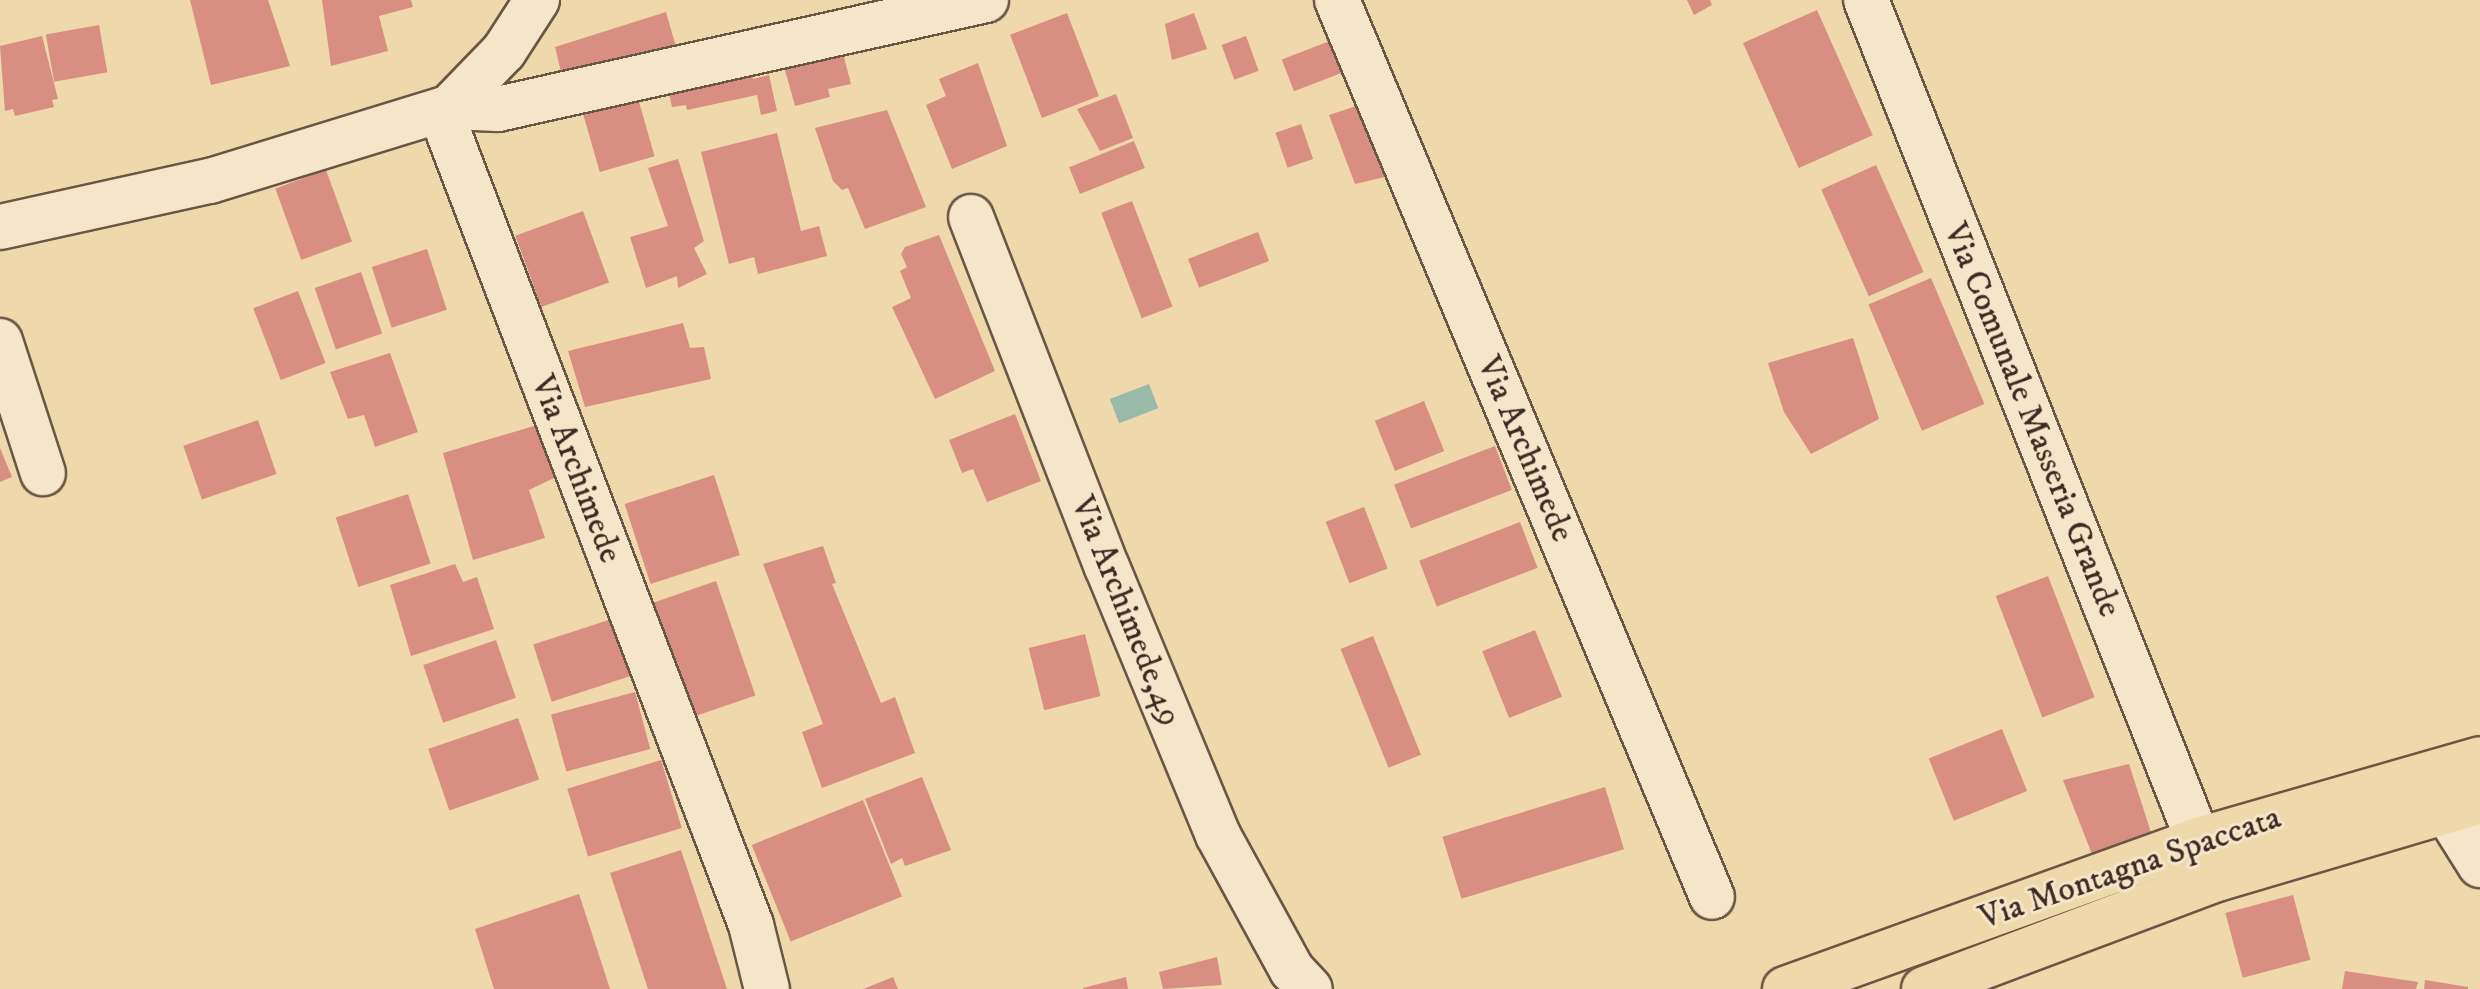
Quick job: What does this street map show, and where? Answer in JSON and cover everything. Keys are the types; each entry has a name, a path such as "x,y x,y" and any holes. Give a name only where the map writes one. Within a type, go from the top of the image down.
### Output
{"main road":[{"name":"Via Montagna Spaccata","path":"1785,989 2198,840 2480,759"},
{"name":"Via Montagna Spaccata","path":"1924,989 2214,880 2463,806"}],"street":[{"path":"450,107 504,51 537,0"},
{"path":"0,227 210,181 450,107 498,109 986,0"},
{"name":"Via Archimede","path":"1337,0 1712,897"},
{"name":"Via Comunale Masseria Grande","path":"1866,0 2198,840"},
{"name":"Via Archimede","path":"450,107 449,134 751,925 767,989"},
{"name":"Via Archimede,49","path":"971,217 1218,835 1292,970 1310,989"},
{"path":"0,341 43,473"},
{"path":"2463,806 2480,865"}],"shaded area":[{"path":"1149,384 1158,408 1119,423 1110,399"}],"building":[{"path":"190,0 268,0 290,66 211,85"},
{"path":"322,0 411,0 413,7 379,16 388,51 331,66"},
{"path":"1687,0 1710,0 1712,5 1694,15"},
{"path":"1817,10 1873,135 1799,168 1743,43"},
{"path":"666,12 678,54 563,80 555,47"},
{"path":"1067,13 1099,96 1042,118 1010,35"},
{"path":"1194,13 1207,49 1172,60 1165,24"},
{"path":"99,25 107,72 54,82 46,34"},
{"path":"42,36 58,99 52,100 54,107 15,116 13,109 5,111 0,46"},
{"path":"1246,36 1259,71 1234,80 1222,45"},
{"path":"839,38 851,84 828,89 830,97 795,106 780,52"},
{"path":"1335,39 1347,71 1294,91 1282,59"},
{"path":"750,61 753,79 769,75 777,111 761,115 757,95 687,110 686,105 672,107 666,79"},
{"path":"978,63 1007,146 952,169 926,105 946,96 939,79"},
{"path":"635,88 655,156 600,172 580,104"},
{"path":"1116,94 1133,138 1100,151 1077,109"},
{"path":"1362,104 1393,175 1355,184 1329,115"},
{"path":"887,110 926,207 865,229 848,188 842,190 833,181 815,128"},
{"path":"1301,124 1313,159 1288,168 1275,133"},
{"path":"777,133 801,231 819,226 827,256 758,274 754,257 729,264 701,152"},
{"path":"1134,141 1145,168 1080,194 1069,167"},
{"path":"678,159 704,241 694,248 707,274 678,288 677,276 646,288 630,237 668,226 648,168"},
{"path":"1876,165 1924,272 1869,296 1821,189"},
{"path":"326,170 352,241 301,260 275,188"},
{"path":"1132,201 1172,306 1142,318 1101,213"},
{"path":"583,211 609,282 541,307 515,236"},
{"path":"1258,232 1269,261 1199,288 1188,259"},
{"path":"939,235 995,371 935,399 892,307 911,298 900,271 907,267 901,254 905,247"},
{"path":"427,249 447,310 392,328 372,267"},
{"path":"361,272 382,333 336,349 315,288"},
{"path":"1931,278 1985,404 1922,431 1868,305"},
{"path":"298,291 326,363 281,380 253,308"},
{"path":"683,323 690,348 704,347 711,379 585,407 568,351"},
{"path":"1853,338 1879,419 1811,454 1784,412 1768,363"},
{"path":"390,353 418,432 375,447 364,415 348,419 330,372"},
{"path":"1424,401 1444,451 1395,471 1375,421"},
{"path":"1015,414 1041,481 987,502 973,469 962,473 949,440"},
{"path":"258,420 277,474 202,500 183,446"},
{"path":"537,425 556,477 529,490 545,538 473,560 443,453"},
{"path":"1495,446 1512,490 1411,529 1394,485"},
{"path":"0,448 12,477 0,482"},
{"path":"714,475 740,555 651,584 625,504"},
{"path":"408,494 431,563 358,587 336,517"},
{"path":"1364,507 1388,569 1349,583 1326,522"},
{"path":"1520,522 1538,568 1437,606 1419,561"},
{"path":"823,546 836,583 832,584 881,703 895,697 915,753 822,788 802,732 823,724 763,564"},
{"path":"455,564 463,582 477,577 494,629 411,656 390,585"},
{"path":"2048,576 2095,697 2042,717 1996,596"},
{"path":"716,581 755,695 691,718 652,603"},
{"path":"615,618 634,675 552,702 533,645"},
{"path":"1535,630 1562,697 1509,718 1482,651"},
{"path":"1085,634 1100,696 1044,710 1029,648"},
{"path":"1373,636 1421,755 1388,768 1341,649"},
{"path":"496,640 516,698 443,723 423,665"},
{"path":"635,692 650,749 566,772 551,715"},
{"path":"518,718 539,779 449,810 428,749"},
{"path":"2002,729 2027,791 1954,821 1929,759"},
{"path":"661,760 682,828 588,857 567,789"},
{"path":"2129,764 2155,845 2095,862 2063,780"},
{"path":"922,777 951,850 905,866 902,858 891,864 865,799"},
{"path":"1605,787 1624,849 1461,899 1442,837"},
{"path":"863,800 902,896 791,941 752,845"},
{"path":"681,850 727,989 648,989 610,873"},
{"path":"579,894 610,989 494,989 475,929"},
{"path":"2293,895 2310,960 2243,978 2225,913"},
{"path":"1217,957 1222,985 1163,989 1159,972"},
{"path":"2345,971 2418,982 2416,989 2342,989"},
{"path":"893,977 898,989 863,989"},
{"path":"1126,977 1128,989 1083,989 1083,988"},
{"path":"2425,980 2468,987 2468,989 2424,989"}]}
